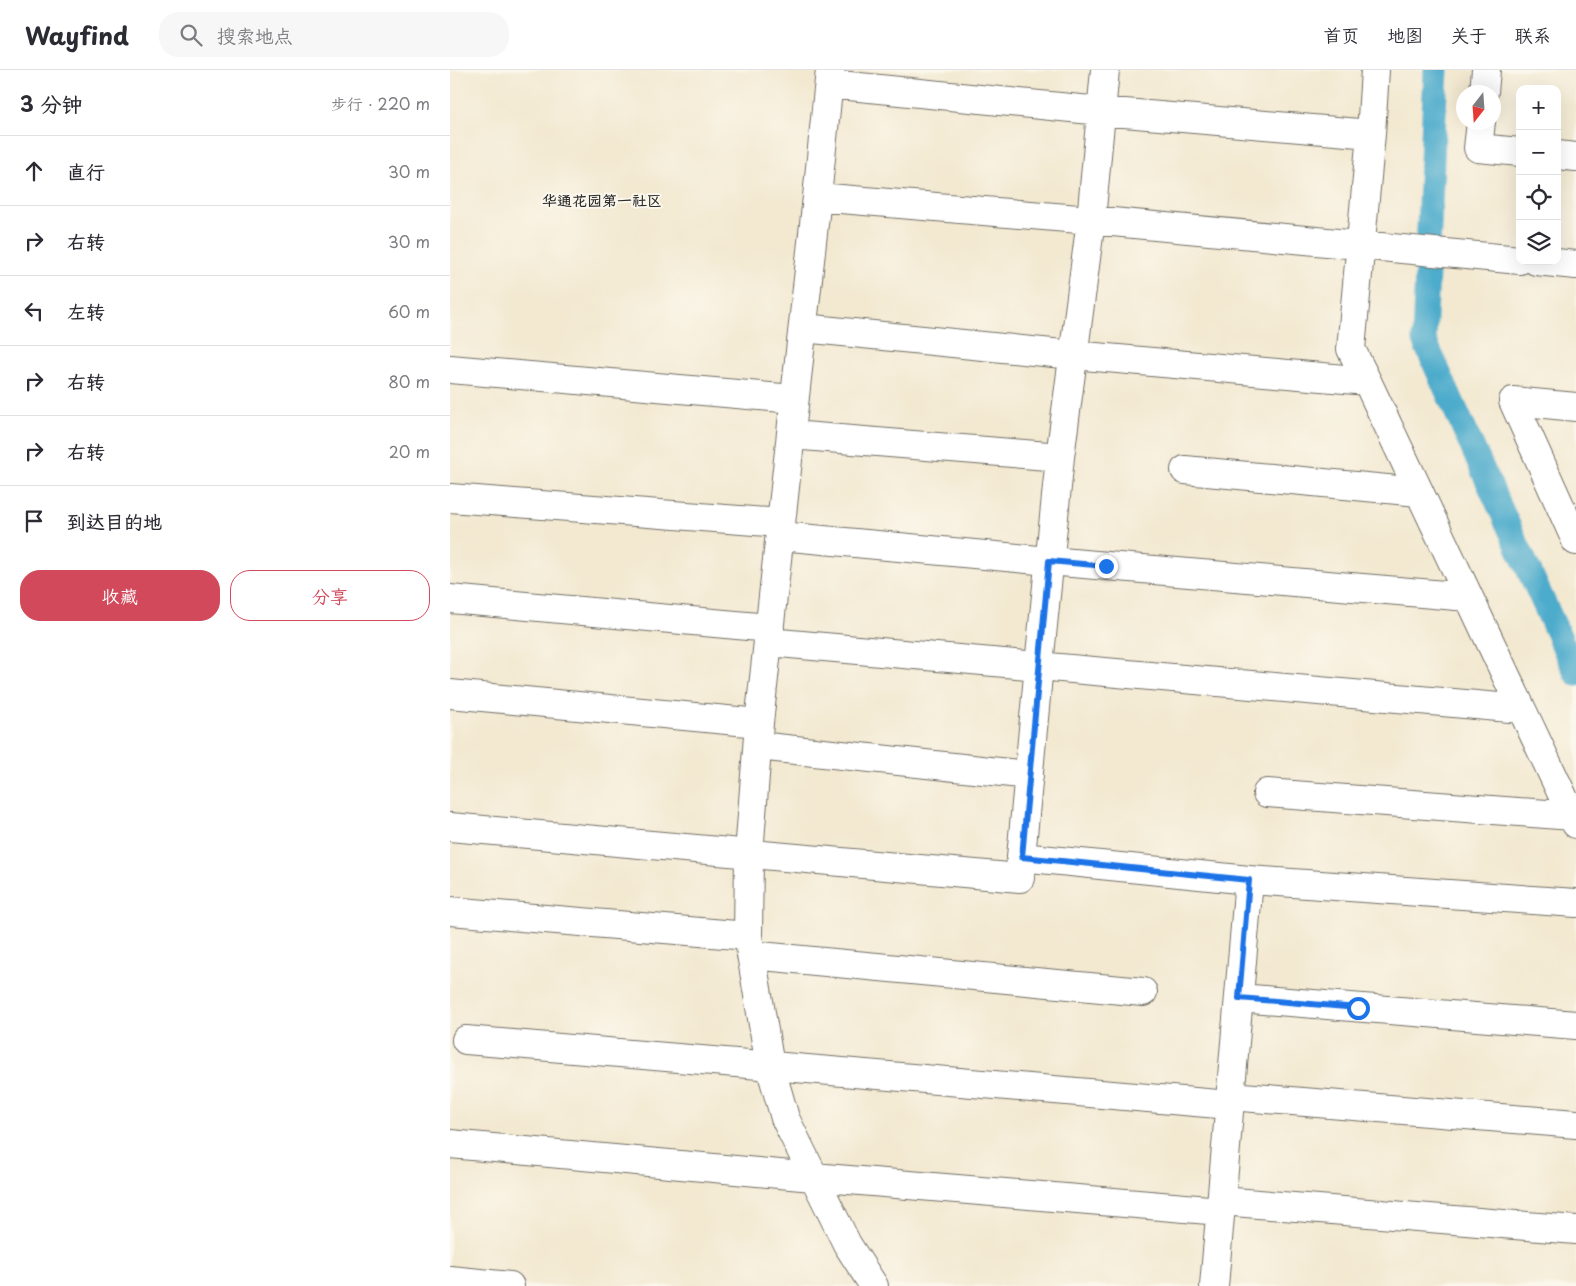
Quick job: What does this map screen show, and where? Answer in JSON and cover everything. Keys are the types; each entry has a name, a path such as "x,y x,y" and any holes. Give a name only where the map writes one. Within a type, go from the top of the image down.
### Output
{"street":[{"path":"450,827 1020,878 1049,561 1060,457 1091,220 1105,70"},
{"path":"1375,70 1362,246 1351,349 1574,820"},
{"path":"1485,85 1486,70"},
{"path":"874,1286 848,1244 785,1118 770,1066 750,946 749,854 758,735 818,197 829,77 1101,111 1371,134"},
{"path":"1480,130 1478,148 1516,152"},
{"path":"1561,156 1576,157"},
{"path":"818,197 1516,260"},
{"path":"1561,264 1576,265"},
{"path":"803,328 1073,355 1367,381"},
{"path":"450,370 794,399"},
{"path":"1576,407 1513,401 1569,512 1576,540"},
{"path":"791,435 1060,457"},
{"path":"1185,470 1419,492"},
{"path":"450,498 780,529 1049,561 1468,597"},
{"path":"450,599 1039,665 1521,709"},
{"path":"450,694 758,735 1029,775"},
{"path":"1267,793 1574,820"},
{"path":"1022,857 1249,880 1576,903"},
{"path":"1214,1286 1249,880"},
{"path":"450,911 1143,992"},
{"path":"1239,998 1576,1025"},
{"path":"466,1040 770,1066 1230,1101 1576,1124"},
{"path":"450,1144 813,1177 1576,1230"},
{"path":"450,1280 510,1286"}],"waterway":[{"path":"1436,70 1424,340 1576,673"}],"district":[{"name":"华通花园第一社区","path":"602,201"}],"route":[{"path":"1106,566 1049,561 1022,857 1249,880 1239,998 1358,1008"}]}
